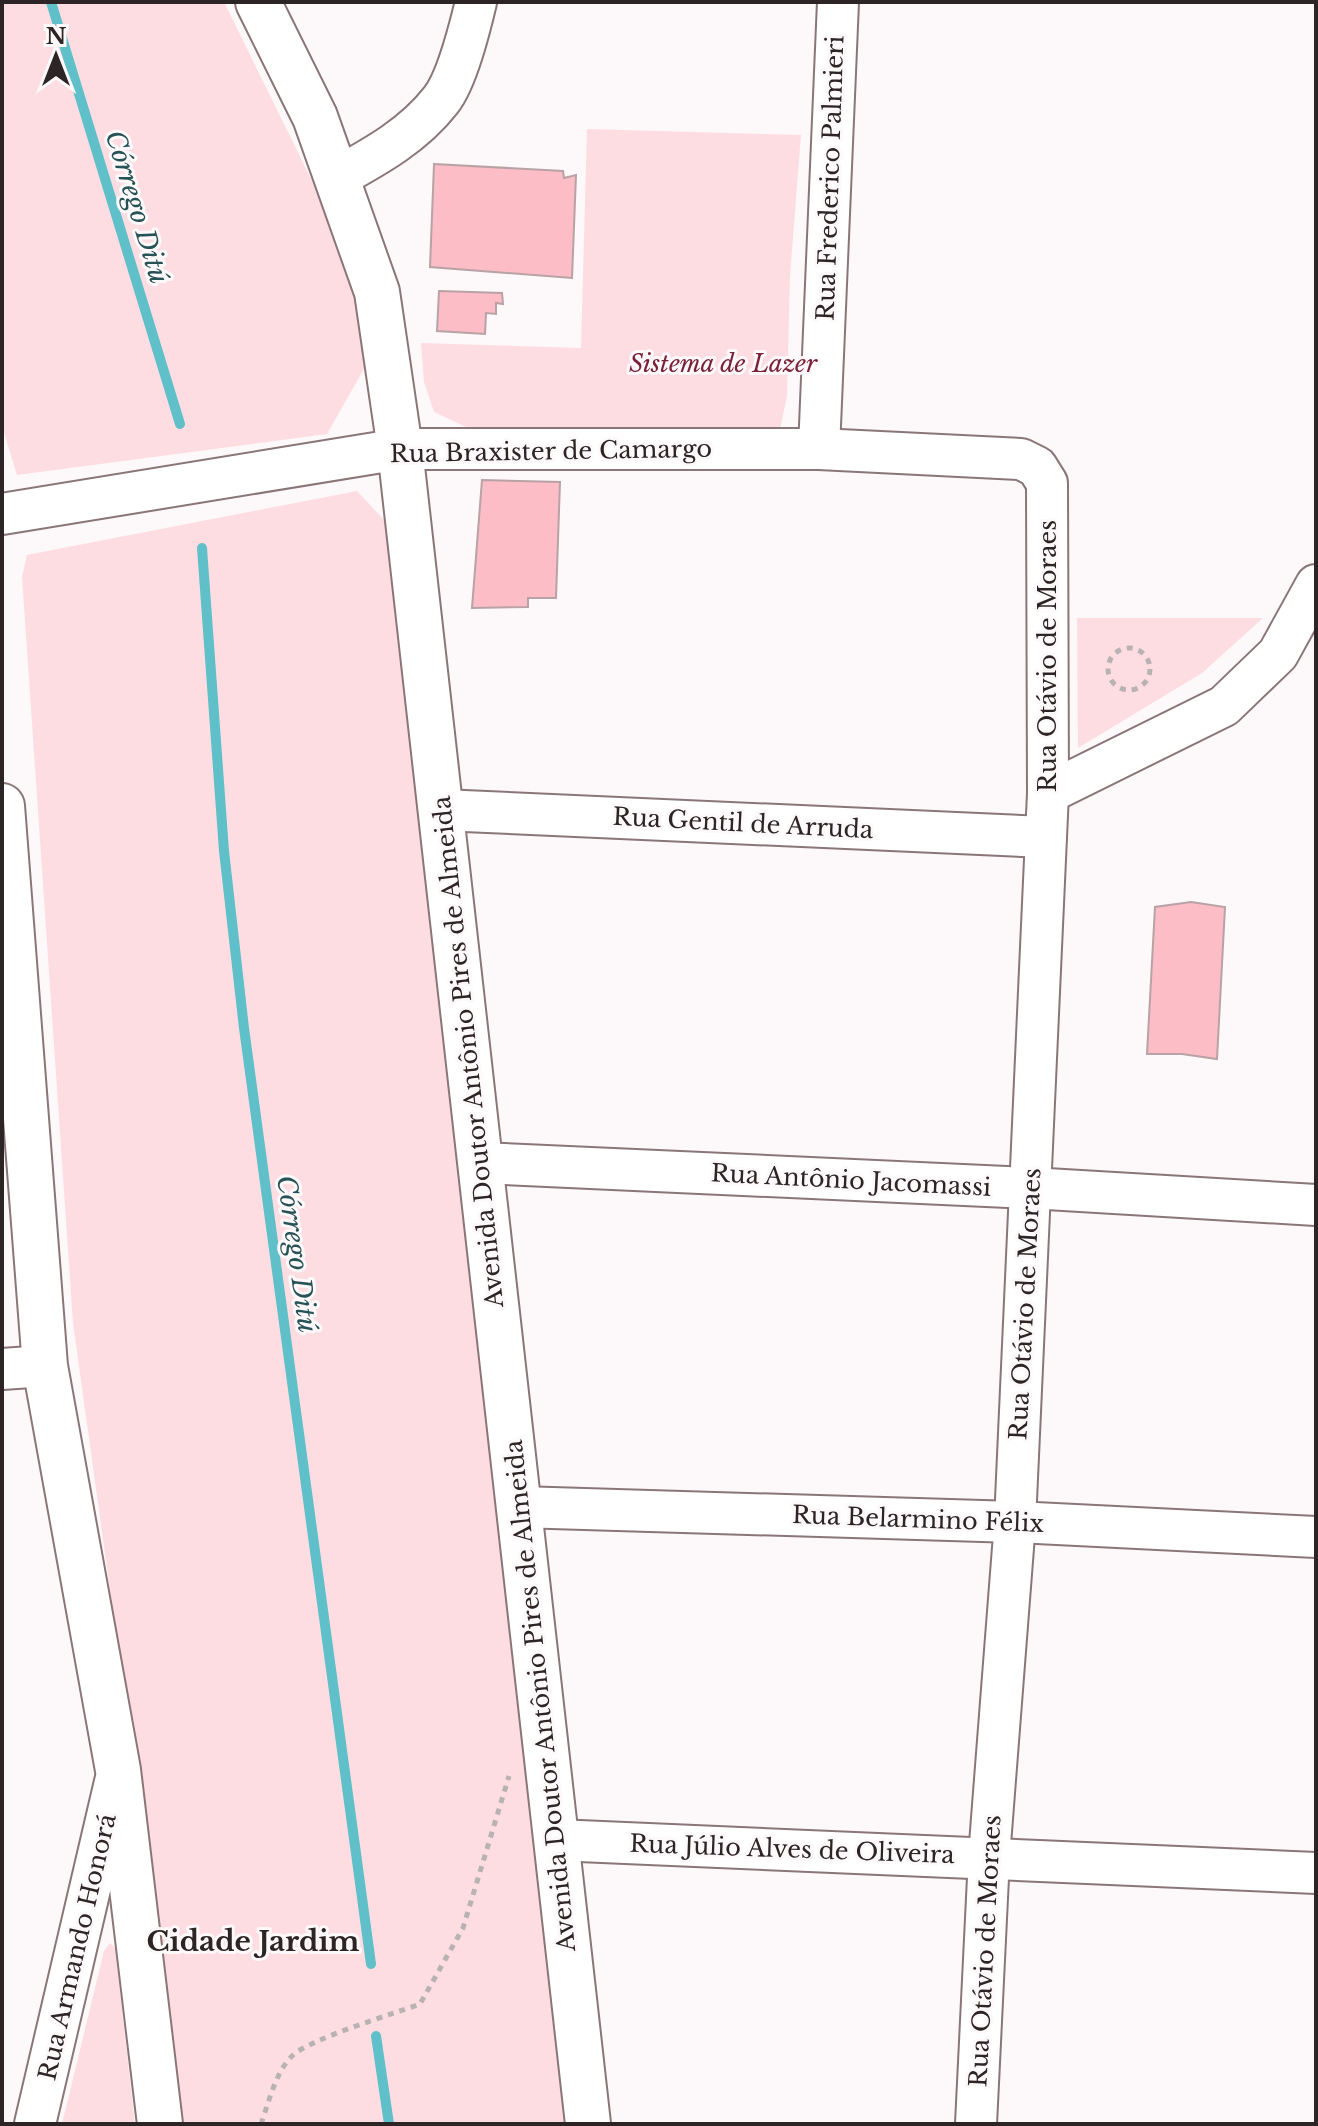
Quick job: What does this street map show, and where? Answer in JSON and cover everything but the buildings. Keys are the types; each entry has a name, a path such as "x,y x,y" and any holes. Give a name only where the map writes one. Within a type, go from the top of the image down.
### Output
{"main road":[{"name":"Avenida Doutor Antônio Pires de Almeida","path":"258,2 315,117 377,292 400,449 588,2124"},
{"path":"2,806 45,1366 118,1770 160,2124"}],"street":[{"path":"338,177 392,147 443,99 467,42 476,2"},
{"name":"Rua Frederico Palmieri","path":"819,449 838,2"},
{"name":"Rua Braxister de Camargo","path":"2,514 400,449 819,449 1021,459 1037,467 1047,483"},
{"name":"Rua Otávio de Moraes","path":"976,2124 989,1857 1015,1522 1048,793 1047,483"},
{"path":"1048,793 1224,706 1278,654 1316,585"},
{"name":"Rua Gentil de Arruda","path":"441,810 1046,837"},
{"name":"Rua Antônio Jacomassi","path":"481,1163 1030,1188 1316,1205"},
{"path":"2,1369 45,1366"},
{"name":"Rua Belarmino Félix","path":"519,1507 1015,1522 1316,1537"},
{"name":"Rua Armando Honorá","path":"35,2124 118,1770"},
{"name":"Rua Júlio Alves de Oliveira","path":"556,1840 1316,1873"}],"path":[{"path":"1122,648 1136,648 1143,652 1150,664 1148,678 1132,690 1119,687 1110,677 1108,664 1122,648"},
{"path":"261,2124 275,2083 293,2055 320,2040 420,2004 463,1928 516,1751 543,1723"}],"green space":[{"path":"2,2 224,2 318,193 360,304 365,367 327,434 17,475 2,426"},
{"name":"Sistema de Lazer","path":"587,129 801,135 790,276 787,396 780,429 765,434 468,428 434,412 424,382 421,343 581,348"},
{"path":"357,491 386,522 503,1518 521,1731 571,2124 169,2124 130,1734 73,1323 22,577 27,555"},
{"path":"1077,618 1263,618 1202,673 1078,748"},
{"path":"110,1943 115,1948 135,2124 62,2124 104,1951"}],"waterway":[{"name":"Córrego Ditú","path":"51,2 180,424"},
{"name":"Córrego Ditú","path":"202,548 224,851 244,1028 371,1964"},
{"name":"Córrego Ditú","path":"376,2036 389,2124"}],"district":[{"name":"Cidade Jardim","path":"253,1941"}]}
